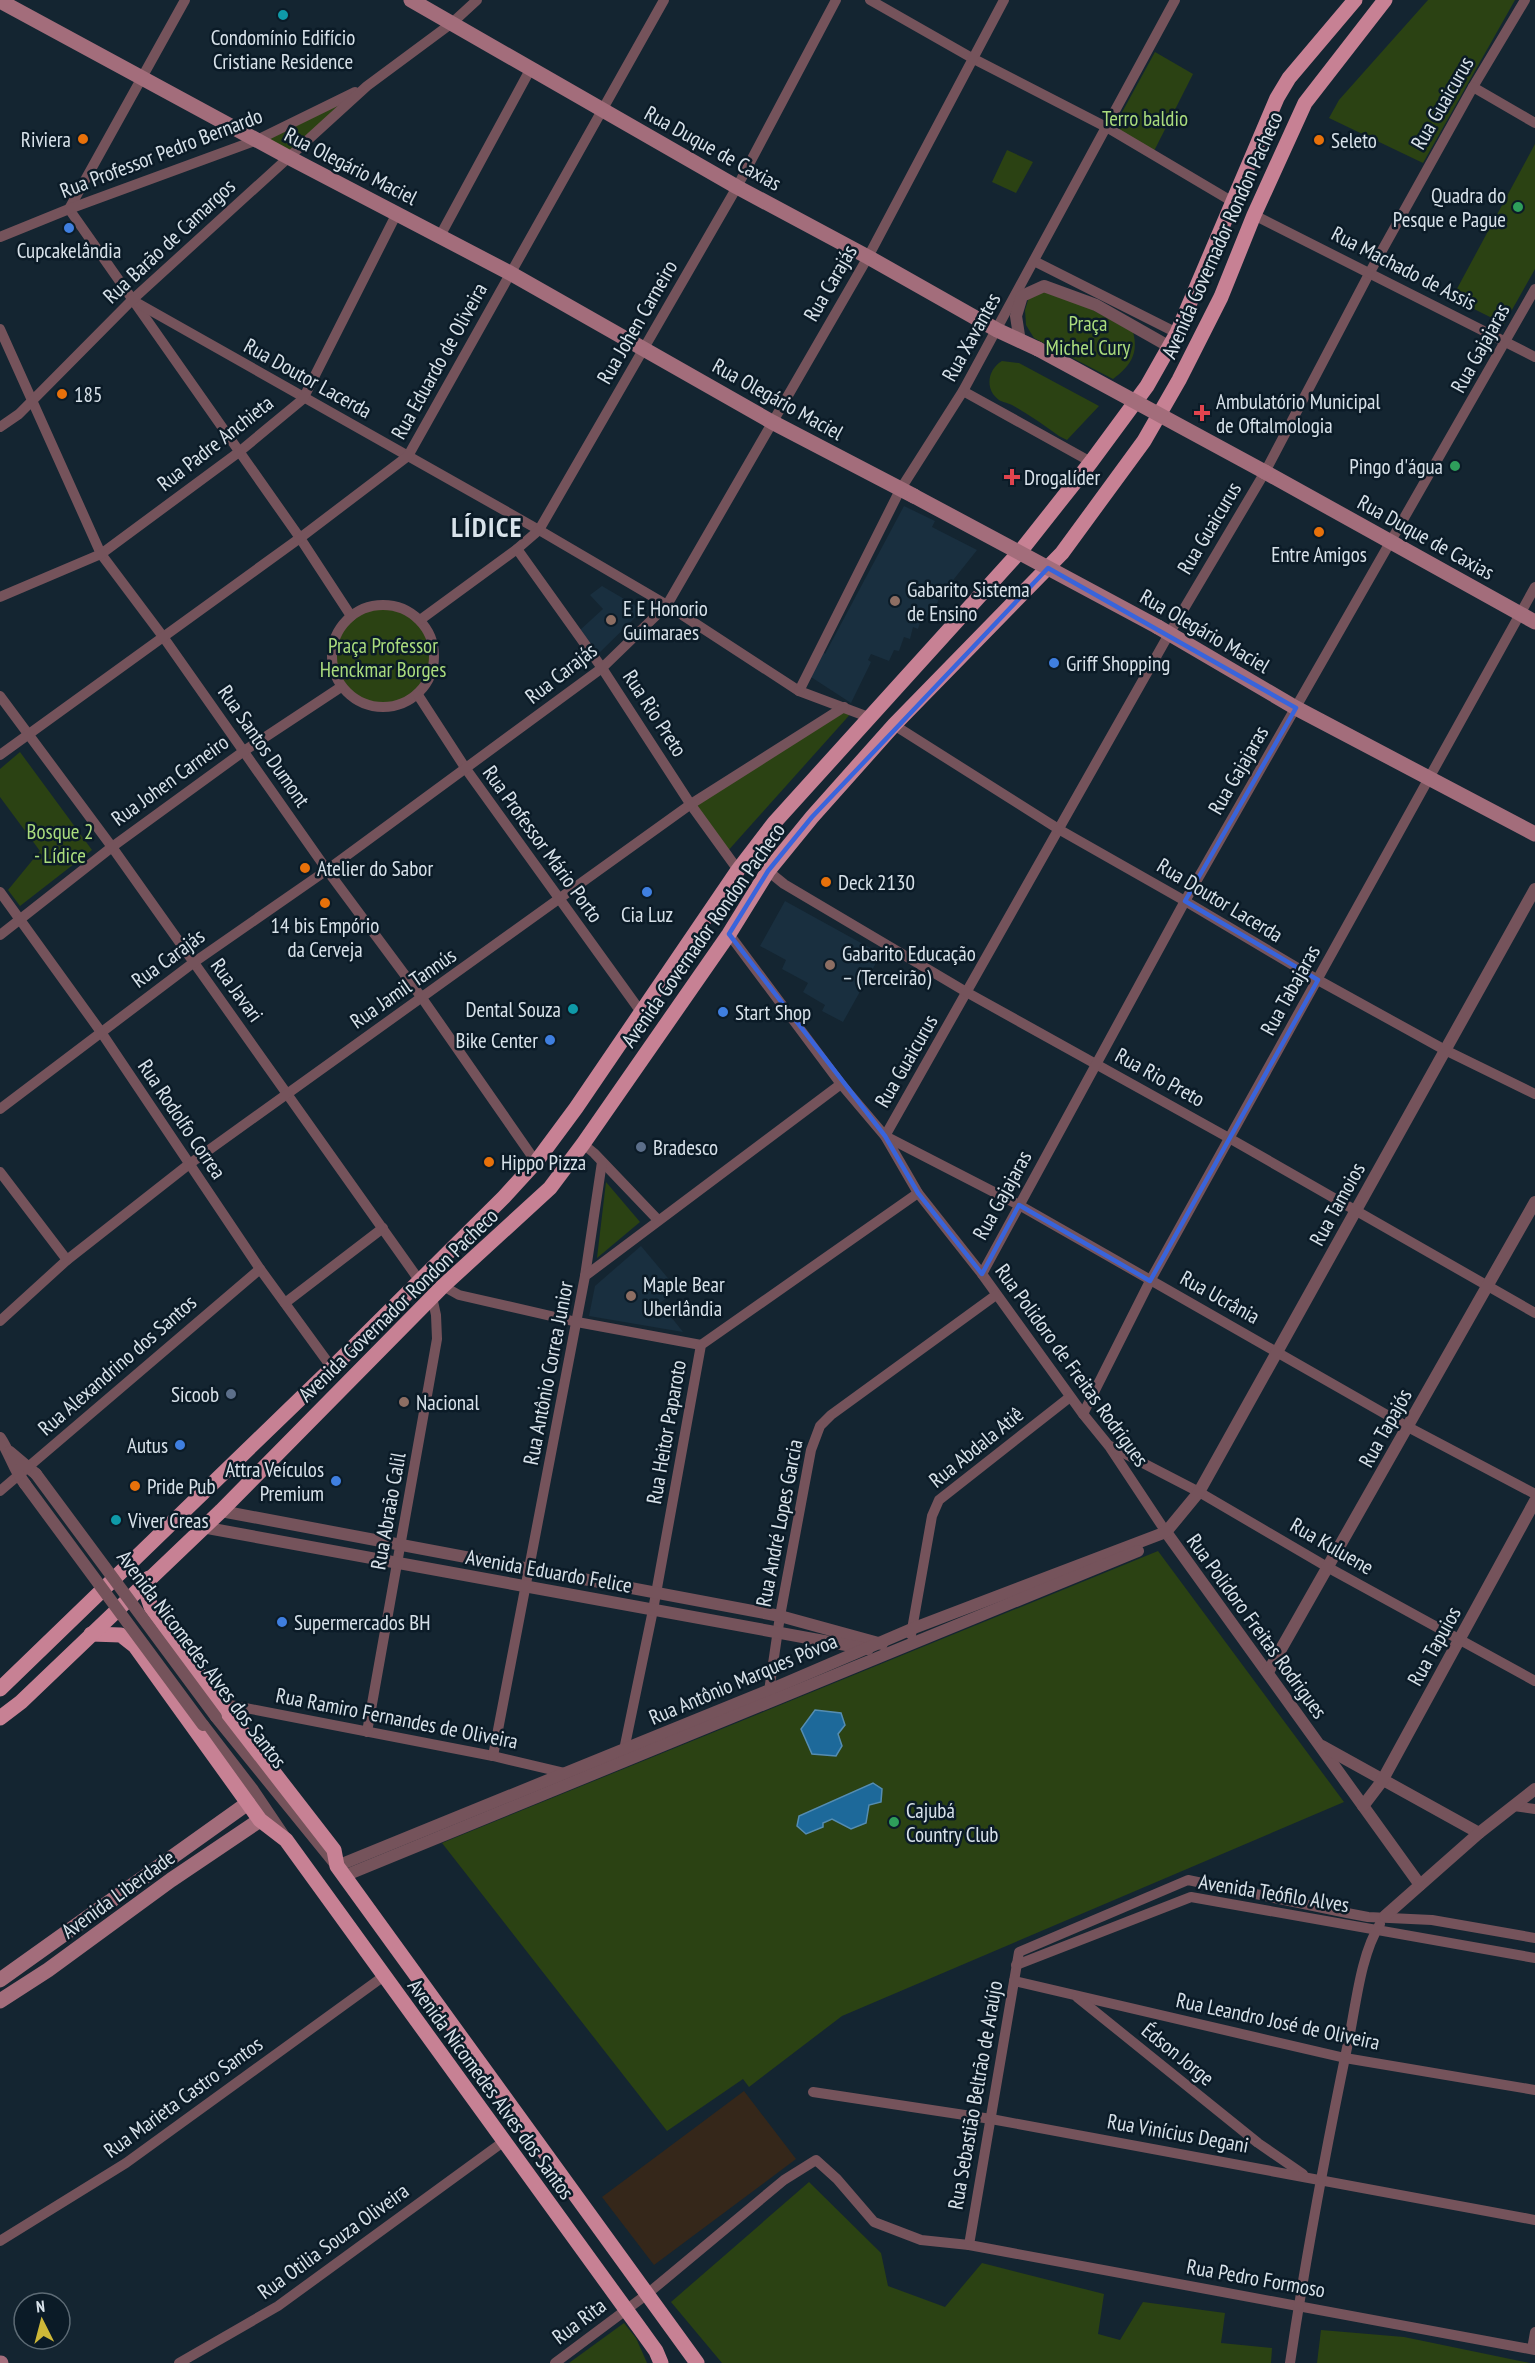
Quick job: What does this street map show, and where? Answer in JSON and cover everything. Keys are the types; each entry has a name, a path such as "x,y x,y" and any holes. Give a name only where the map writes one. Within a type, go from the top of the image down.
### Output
{"main road":[{"name":"Rua Duque de Caxias","path":"411,0 737,187 997,330 1038,349 1391,540 1535,622"},
{"name":"Avenida Governador Rondon Pacheco","path":"0,1689 332,1368 504,1197 536,1162 576,1108 738,870 774,823 1023,548 1147,386 1173,340 1272,108 1284,86 1355,0"},
{"name":"Avenida Governador Rondon Pacheco","path":"0,1718 21,1702 221,1511 437,1291 550,1188 729,934 768,871 812,817 894,725 1062,553 1144,441 1179,380 1221,297 1254,215 1305,103 1385,0"},
{"name":"Rua Olegário Maciel","path":"0,1 288,157 510,273 772,422 1163,631 1296,708 1535,834"},
{"name":"Avenida Nicomedes Alves dos Santos","path":"149,1578 147,1595 151,1607 179,1645 218,1710 334,1850 340,1871 697,2363"},
{"name":"Avenida Nicomedes Alves dos Santos","path":"91,1634 127,1637 260,1820 286,1840 656,2351 661,2363"},
{"path":"149,1665 150,1649 155,1641 164,1639 179,1645"},
{"name":"Avenida Liberdade","path":"0,1980 248,1803"},
{"name":"Avenida Liberdade","path":"0,2001 260,1820"},
{"path":"70,1930 82,1946"}],"street":[{"path":"185,0 69,209 300,538 351,616"},
{"path":"367,86 452,23 477,0"},
{"name":"Rua Eduardo de Oliveira","path":"0,755 164,638 408,456 664,0"},
{"name":"Rua Johen Carneiro","path":"420,620 517,549 539,530 737,187 836,0"},
{"path":"870,0 972,57 1108,128 1233,202"},
{"name":"Rua Carajás","path":"0,1108 193,963 327,870 602,668 667,605 868,257 1004,0"},
{"name":"Rua Xavantes","path":"799,691 900,490 963,391 1108,128 1175,0"},
{"name":"Rua Guaicurus","path":"885,1136 1060,830 1163,631 1265,472 1370,272 1473,87 1525,0"},
{"path":"440,236 531,68"},
{"name":"Rua Professor Pedro Bernardo","path":"0,237 69,209 257,140 367,86"},
{"name":"Rua Barão de Camargos","path":"0,427 19,414 132,300 367,86"},
{"path":"1473,87 1535,123"},
{"name":"Rua Padre Anchieta","path":"0,597 101,554 239,452 303,399 397,213"},
{"name":"Rua Machado de Assis","path":"1254,215 1535,357"},
{"path":"1034,261 1173,340"},
{"path":"1020,342 1016,316 1022,297 1044,286 1096,305 1173,340"},
{"name":"Rua Gajajaras","path":"982,1274 1185,901 1507,342 1535,289"},
{"name":"Rua Doutor Lacerda","path":"132,300 667,605 799,691 871,718"},
{"name":"Rua Santos Dumont","path":"0,329 101,554 164,638 327,870 422,998 536,1162"},
{"path":"963,391 1091,462"},
{"name":"Rua Rio Preto","path":"517,549 602,668 691,804 738,870"},
{"name":"Rua Tabajaras","path":"1083,1414 1150,1281 1535,587"},
{"path":"386,605 408,611 420,620 433,640 435,652 432,675 418,695 403,704 386,708 369,706 353,699 341,687 334,673 331,657 333,642 340,628 351,616 364,608 386,605"},
{"name":"Rua Johen Carneiro","path":"0,934 112,847 244,751 341,687"},
{"name":"Rua Professor Mário Porto","path":"418,695 466,769 641,1012"},
{"name":"Rua Javari","path":"0,696 112,847 419,1280"},
{"name":"Rua Jamil Tannús","path":"0,1321 67,1260 188,1165 691,804 844,707"},
{"name":"Rua Doutor Lacerda","path":"894,725 1060,830 1317,980 1445,1050 1535,1095"},
{"name":"Rua Rio Preto","path":"768,871 784,884 968,993 1098,1064 1535,1313"},
{"name":"Rua Tamoios","path":"1168,1535 1199,1492 1535,889"},
{"name":"Rua Rodolfo Correa","path":"0,892 101,1032 188,1165 332,1368"},
{"name":"Rua Polidoro de Freitas Rodrigues","path":"729,934 841,1084 885,1136 918,1193 982,1274 1070,1397 1109,1446 1168,1535"},
{"name":"Rua Antônio Correa Junior","path":"493,1756 585,1276 841,1084"},
{"name":"Rua Ucrânia","path":"885,1136 1019,1205 1408,1427 1535,1494"},
{"path":"583,1144 658,1220"},
{"path":"585,1276 602,1161"},
{"path":"0,1172 67,1260"},
{"name":"Rua Heitor Paparoto","path":"624,1750 656,1593 701,1345 918,1193"},
{"name":"Rua Tapajós","path":"1269,1671 1535,1202"},
{"path":"285,1303 382,1228"},
{"name":"Rua Alexandrino dos Santos","path":"0,1491 22,1480 260,1269"},
{"path":"437,1291 577,1322 701,1345"},
{"name":"Rua Abraão Calil","path":"367,1732 437,1339 437,1291"},
{"name":"Rua André Lopes Garcia","path":"768,1697 780,1616 811,1450 820,1426 831,1415 996,1295"},
{"name":"Rua Abdala Atiê","path":"899,1650 914,1628 932,1516 939,1500 1070,1397"},
{"name":"Avenida Nicomedes Alves dos Santos","path":"0,1438 22,1480 253,1790 286,1840"},
{"name":"Rua Kuluene","path":"1109,1446 1199,1492 1329,1568 1535,1681"},
{"name":"Avenida Nicomedes Alves dos Santos","path":"9,1452 32,1470 218,1710"},
{"name":"Rua Tapuios","path":"1363,1806 1382,1781 1535,1501"},
{"name":"Avenida Eduardo Felice","path":"221,1511 780,1616 899,1650"},
{"path":"302,1546 306,1526"},
{"name":"Avenida Eduardo Felice","path":"202,1527 867,1649 899,1650"},
{"name":"Rua Antônio Marques Póvoa","path":"340,1871 554,1790 768,1697 914,1628 1168,1535"},
{"name":"Rua Antônio Marques Póvoa","path":"340,1871 565,1773 899,1650 1168,1535"},
{"name":"Rua Polidoro Freitas Rodrigues","path":"1168,1535 1269,1671 1317,1743 1420,1884"},
{"name":"Rua Ramiro Fernandes de Oliveira","path":"218,1710 367,1732 493,1756 565,1773"},
{"name":"Rua Polidoro Freitas Rodrigues","path":"1317,1743 1479,1833"},
{"path":"554,1790 556,1783 565,1773"},
{"path":"1290,2363 1298,2306 1345,2058 1367,1954 1377,1930 1385,1916 1420,1884 1535,1789"},
{"path":"1514,1806 1535,1809"},
{"path":"1188,1880 1191,1897"},
{"name":"Avenida Teófilo Alves","path":"1019,1952 1188,1880 1368,1917 1432,1920 1535,1938"},
{"path":"1225,1903 1229,1888"},
{"name":"Avenida Teófilo Alves","path":"1016,1965 1191,1897 1535,1958"},
{"path":"1425,1940 1432,1920"},
{"name":"Rua Sebastião Beltrão de Araújo","path":"969,2246 1019,1952"},
{"name":"Rua Marieta Castro Santos","path":"0,2241 126,2163 384,1976"},
{"name":"Rua Leandro José de Oliveira","path":"1014,1981 1345,2058 1535,2090"},
{"name":"Édson Jorge","path":"1074,1995 1258,2143 1306,2176"},
{"name":"Rua Vinícius Degani","path":"813,2092 991,2119 1535,2220"},
{"name":"Rua Otilia Souza Oliveira","path":"179,2363 278,2306 503,2142"},
{"name":"Rua Pedro Formoso","path":"646,2295 784,2180 816,2160 837,2179 874,2222 921,2240 969,2246 1533,2350"},
{"name":"Rua Rita","path":"555,2363 646,2295"},
{"path":"1533,2350 1535,2332"}],"highlighted area":[{"path":"1048,568 1296,708 1185,901 1318,980 1150,1281 1019,1205 982,1274 918,1193 885,1136 729,934 768,871 812,817"}],"shaded area":[{"name":"Gabarito Sistema de Ensino","path":"904,506 935,521 932,527 977,550 946,589 947,593 939,597 936,608 932,606 925,621 921,620 918,629 913,627 910,639 904,637 899,651 894,650 889,661 871,654 868,660 871,662 851,703 811,677 823,651 825,654"},
{"name":"E E Honorio Guimaraes","path":"602,586 643,610 598,654 579,631 603,609 590,595"},
{"name":"Gabarito Educação – (Terceirão)","path":"785,901 881,954 843,1022 822,1011 825,1005 803,992 808,983 782,969 786,960 760,946"},
{"name":"Maple Bear Uberlândia","path":"641,1246 677,1289 660,1303 683,1332 589,1316 595,1286"},
{"path":"744,2091 796,2159 654,2265 602,2197"}],"green space":[{"path":"1428,0 1515,0 1423,163 1329,118 1339,100"},
{"name":"Terro baldio","path":"1155,52 1193,74 1154,151 1114,127"},
{"path":"367,86 288,157 257,140"},
{"name":"Quadra do Pesque e Pague","path":"1535,144 1535,269 1504,324 1452,298"},
{"path":"1007,150 1033,162 1016,193 992,182"},
{"name":"Praça Michel Cury","path":"1043,290 1067,296 1133,332 1135,347 1132,359 1113,379 1034,338 1026,325 1025,310 1029,297"},
{"path":"1002,361 1019,363 1099,406 1067,440 994,395 990,385 991,374"},
{"name":"Praça Professor Henckmar Borges","path":"383,606 411,614 425,628 433,656 425,684 411,698 383,706 355,698 341,684 333,656 341,628 355,614"},
{"path":"844,707 854,710 726,853 691,805"},
{"name":"Bosque 2 - Lídice","path":"20,752 92,850 20,906 8,890 40,851 0,797 0,769"},
{"path":"606,1182 640,1222 597,1258"},
{"name":"Cajubá Country Club","path":"1158,1551 1344,1802 842,2016 749,2087 743,2079 667,2131 442,1843"},
{"path":"809,2182 881,2253 888,2286 945,2307 982,2263 1104,2294 1098,2334 1120,2340 1143,2302 1225,2313 1221,2343 1272,2348 1271,2363 722,2363 671,2302"},
{"path":"624,2323 636,2338 647,2363 569,2363"},
{"path":"1321,2330 1404,2337 1530,2363 1317,2363"}],"water":[{"path":"815,1710 841,1713 845,1725 838,1734 842,1746 836,1756 812,1754 801,1729"},
{"path":"873,1783 882,1789 881,1802 869,1805 866,1823 851,1829 832,1819 823,1823 823,1827 806,1834 797,1826 799,1816"}],"place":[{"name":"Condomínio Edifício Cristiane Residence","path":"283,15"},
{"name":"Riviera","path":"83,139"},
{"name":"Seleto","path":"1319,140"},
{"name":"Quadra do Pesque e Pague","path":"1518,207"},
{"name":"Cupcakelândia","path":"69,228"},
{"name":"185","path":"62,394"},
{"name":"Ambulatório Municipal de Oftalmologia","path":"1202,413"},
{"name":"Pingo d'água","path":"1455,466"},
{"name":"Drogalíder","path":"1012,477"},
{"name":"Entre Amigos","path":"1319,532"},
{"name":"Gabarito Sistema de Ensino","path":"895,601"},
{"name":"E E Honorio Guimaraes","path":"611,620"},
{"name":"Griff Shopping","path":"1054,663"},
{"name":"Atelier do Sabor","path":"305,868"},
{"name":"Deck 2130","path":"826,882"},
{"name":"Cia Luz","path":"647,892"},
{"name":"14 bis Empório da Cerveja","path":"325,903"},
{"name":"Gabarito Educação – (Terceirão)","path":"830,965"},
{"name":"Dental Souza","path":"573,1009"},
{"name":"Start Shop","path":"723,1012"},
{"name":"Bike Center","path":"550,1040"},
{"name":"Bradesco","path":"641,1147"},
{"name":"Hippo Pizza","path":"489,1162"},
{"name":"Maple Bear Uberlândia","path":"631,1296"},
{"name":"Sicoob","path":"231,1394"},
{"name":"Nacional","path":"404,1402"},
{"name":"Autus","path":"180,1445"},
{"name":"Attra Veículos Premium","path":"336,1481"},
{"name":"Pride Pub","path":"135,1486"},
{"name":"Viver Creas","path":"116,1520"},
{"name":"Supermercados BH","path":"282,1622"},
{"name":"Cajubá Country Club","path":"894,1822"}],"district":[{"name":"LÍDICE","path":"487,527"}]}
